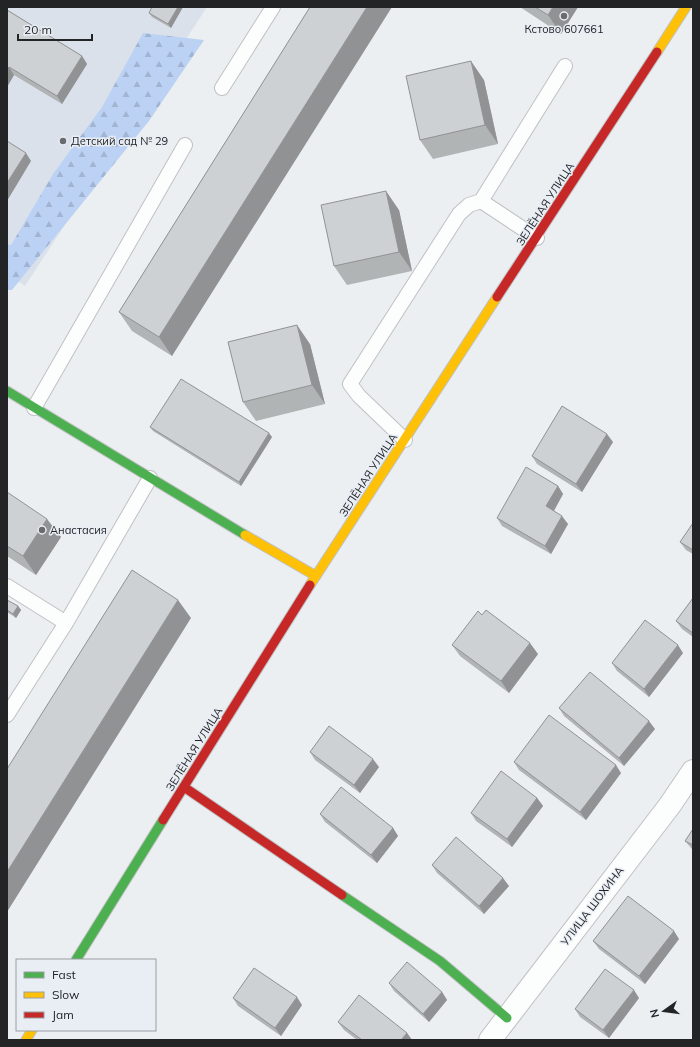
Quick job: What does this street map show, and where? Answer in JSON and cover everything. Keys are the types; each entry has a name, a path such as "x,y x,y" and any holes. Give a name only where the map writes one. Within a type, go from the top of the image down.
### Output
{"main road":[{"name":"ЗЕЛЁНАЯ УЛИЦА","path":"77,959 316,576 686,7"},
{"path":"7,391 260,544 316,576"},
{"path":"184,787 440,961 507,1018"},
{"path":"26,1040 31,1031"}],"street":[{"name":"УЛИЦА ШОХИНА","path":"490,1040 670,805 693,772"}],"lane":[{"path":"222,88 273,7"},
{"path":"405,440 359,396 350,384 459,214 469,205 481,201 564,66"},
{"path":"34,408 185,145"},
{"path":"481,201 537,238"},
{"path":"7,715 66,623 150,478"},
{"path":"7,586 66,623"}],"shaded area":[{"name":"Детский сад № 29","path":"7,7 207,7 25,286 7,274"}],"green space":[{"path":"143,33 204,40 149,121 12,290 7,290 7,244 11,245 53,174 102,107"}],"building":[{"path":"152,7 178,7 168,24 149,13"},
{"path":"310,7 367,7 159,337 119,312"},
{"path":"535,7 553,7 548,15"},
{"path":"7,10 82,56 57,96 9,67 7,70"},
{"path":"471,61 485,125 420,140 406,76"},
{"path":"7,141 26,153 7,183"},
{"path":"386,191 399,252 334,266 321,205"},
{"path":"297,325 312,385 243,402 228,342"},
{"path":"181,379 269,433 239,482 150,427"},
{"path":"562,406 607,434 576,484 532,456"},
{"path":"526,467 558,486 546,506 562,516 545,546 497,518"},
{"path":"7,492 47,519 23,556 7,546"},
{"path":"693,523 693,550 680,542"},
{"path":"132,570 178,600 7,872 7,769"},
{"path":"693,598 693,633 676,621"},
{"path":"7,600 18,606 13,614 7,610"},
{"path":"486,610 530,643 501,681 452,645 478,611 482,615"},
{"path":"645,620 678,645 644,689 612,663"},
{"path":"590,672 649,721 619,758 559,708"},
{"path":"549,715 616,765 580,812 514,762"},
{"path":"329,726 373,759 354,785 310,752"},
{"path":"501,771 537,798 507,839 471,813"},
{"path":"341,787 393,828 371,855 320,814"},
{"path":"693,829 693,845 685,841"},
{"path":"456,837 503,878 479,906 432,865"},
{"path":"628,896 674,931 639,976 593,941"},
{"path":"407,962 442,992 423,1014 389,983"},
{"path":"254,968 297,997 275,1028 233,998"},
{"path":"605,969 634,990 603,1030 575,1009"},
{"path":"359,995 407,1033 401,1040 362,1040 338,1022"}],"traffic: fast":[{"path":"7,391 245,535"},
{"path":"77,959 163,820"},
{"path":"342,895 440,961 507,1018"}],"traffic: slow":[{"path":"657,52 686,7"},
{"path":"310,585 497,297"},
{"path":"245,535 316,576"},
{"path":"26,1040 31,1031"}],"traffic: jam":[{"path":"497,297 657,52"},
{"path":"163,820 310,585"},
{"path":"184,787 342,895"}],"place":[{"name":"Кстово 607661","path":"564,16"},
{"name":"Детский сад № 29","path":"63,141"},
{"name":"Анастасия","path":"42,530"}]}
